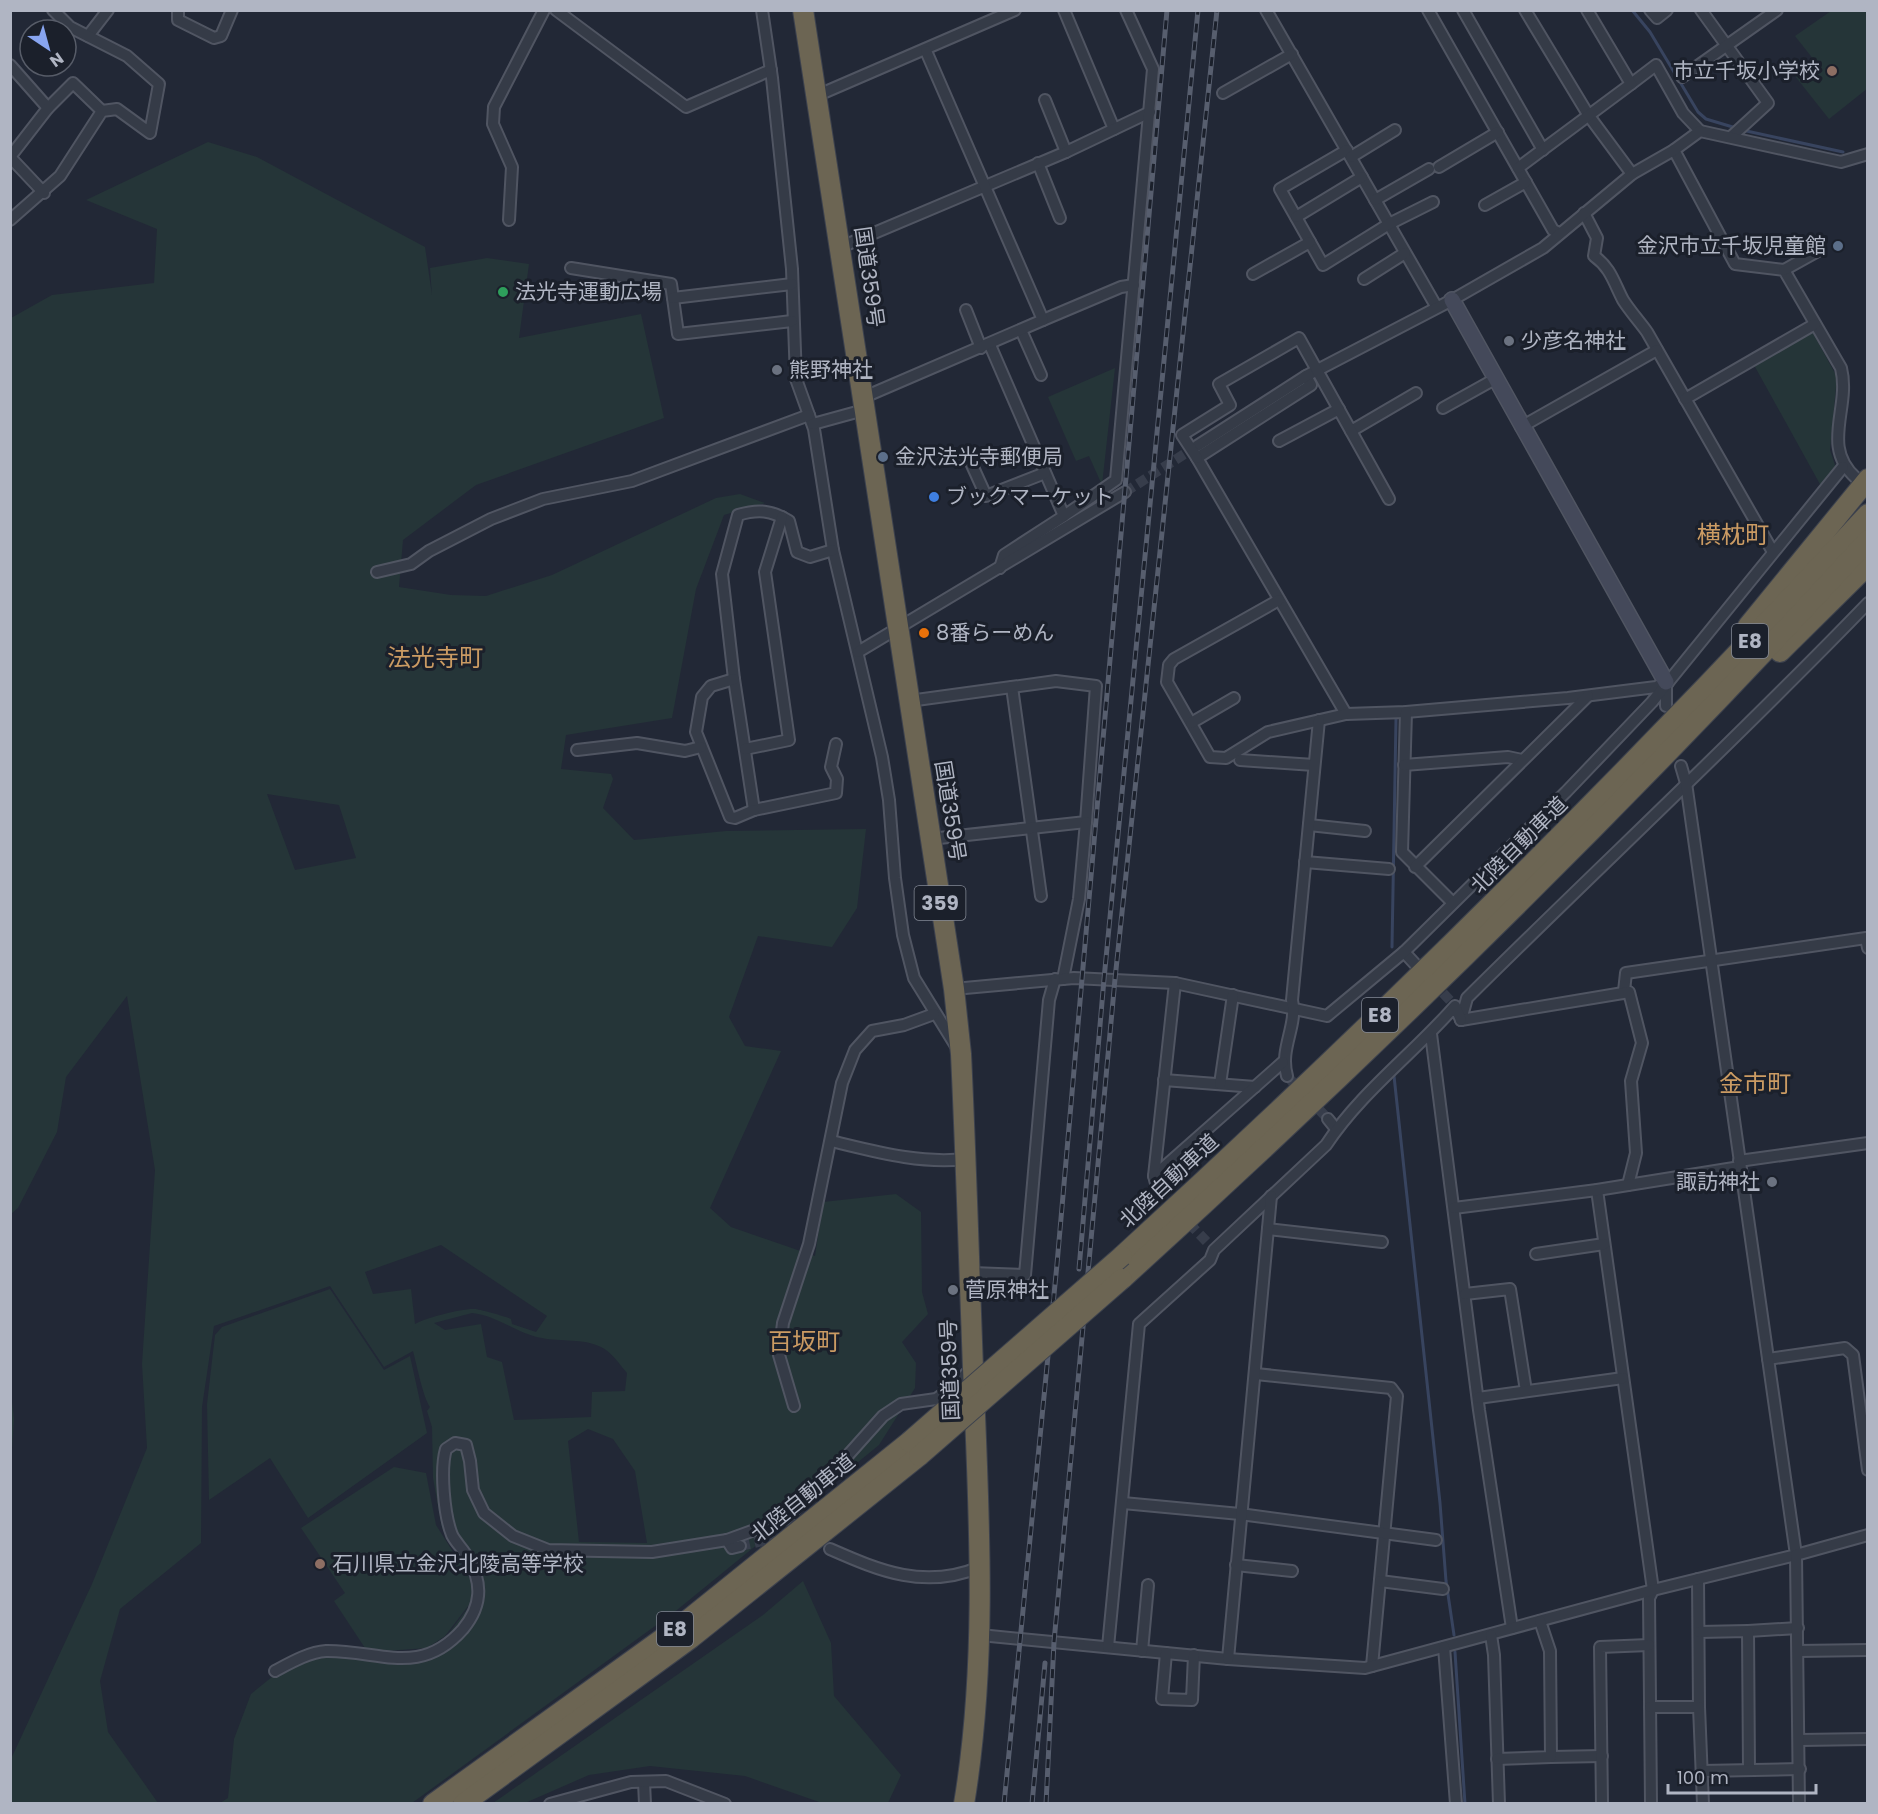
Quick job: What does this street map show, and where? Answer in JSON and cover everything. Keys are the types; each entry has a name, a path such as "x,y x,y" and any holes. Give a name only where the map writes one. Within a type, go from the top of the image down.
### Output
{"highway":[{"name":"国道359号","path":"803,10 954,989 961,1054 972,1273 973,1366 980,1510 980,1635 970,1768 964,1803"},
{"path":"1631,766 1862,478"},
{"name":"北陸自動車道","path":"433,1803 684,1623 914,1449 1423,974 1631,766 1868,514"},
{"name":"北陸自動車道","path":"463,1803 691,1638 914,1449 1122,1279 1341,1076 1557,866 1721,697 1868,540"},
{"path":"1557,866 1592,835 1868,565"}],"street":[{"path":"44,193 11,157 48,108 73,83 102,111 117,110 150,133 159,84 127,56 70,27 53,10"},
{"path":"88,36 108,10"},
{"path":"178,10 178,20 214,38 221,36 232,10"},
{"path":"509,220 512,167 493,124 494,107 544,10"},
{"path":"556,10 686,107 771,70"},
{"path":"762,10 771,70 792,284 796,379 811,419 833,550 858,652 889,800 895,878 903,935 914,978 934,1014 961,1054"},
{"path":"816,96 926,51 1015,10"},
{"path":"1064,10 1114,129"},
{"path":"1000,568 1004,555 1116,480 1153,69 1126,10"},
{"path":"1266,10 1436,306"},
{"path":"1428,10 1553,230 1559,233"},
{"path":"1462,10 1543,150"},
{"path":"1525,10 1589,116 1632,174"},
{"path":"1587,10 1631,84"},
{"path":"1650,10 1657,18 1667,10"},
{"path":"1701,10 1768,103 1737,132"},
{"path":"1682,77 1777,10"},
{"path":"926,51 982,185 1043,320"},
{"path":"1223,93 1292,54"},
{"path":"10,65 48,108"},
{"path":"1518,168 1656,65 1683,113 1700,131"},
{"path":"1046,100 1066,152"},
{"path":"10,220 44,193 60,176 102,111"},
{"path":"841,247 982,185 1066,152 1150,112"},
{"path":"1395,130 1280,189 1323,265 1389,224 1433,202"},
{"path":"1197,446 1306,376 1436,306 1452,300 1543,248 1632,174 1674,150 1700,131 1737,132 1840,162 1868,154"},
{"path":"1375,200 1498,132"},
{"path":"1674,150 1735,264 1784,270 1820,250"},
{"path":"1038,163 1060,218"},
{"path":"1296,217 1362,177"},
{"path":"1485,205 1526,182"},
{"path":"1584,213 1597,238 1594,256 1604,262 1615,279 1624,301 1657,350 1773,552"},
{"path":"1253,274 1310,242"},
{"path":"1364,279 1405,253"},
{"path":"571,268 671,284 678,334 792,321"},
{"path":"1784,270 1841,368 1845,382 1836,445 1844,467 1862,478"},
{"path":"673,298 792,284"},
{"path":"377,572 411,564 429,550 491,519 543,499 632,480 811,419 863,404 1043,320 1121,287 1134,285"},
{"path":"1452,300 1521,427 1666,682 1666,706"},
{"path":"966,310 1064,516"},
{"path":"1685,399 1815,324"},
{"path":"1021,330 1041,375"},
{"path":"1346,714 1182,435 1230,405 1219,384 1299,338 1389,500"},
{"path":"1521,427 1657,350"},
{"path":"1197,458 1311,385 1306,376"},
{"path":"1443,408 1495,379"},
{"path":"1351,431 1416,393"},
{"path":"1279,441 1339,409"},
{"path":"967,454 986,496 1045,473"},
{"path":"954,989 1059,979 1175,983 1327,1016 1404,952 1566,792 1652,702 1666,682 1844,467"},
{"path":"858,652 899,630 911,619 1125,492"},
{"path":"754,810 734,679 722,574 738,515 756,510 789,521 797,552 810,557 833,550"},
{"path":"745,749 789,740 765,572 782,517"},
{"path":"1279,600 1174,659 1169,665 1167,682 1210,757 1226,758 1268,732 1346,714 1406,712 1591,694 1656,687 1666,682"},
{"path":"1461,1020 1467,998 1686,783 1756,719 1868,603"},
{"path":"734,679 711,686 702,697 696,732 730,817 735,818 754,810 836,793 837,779 831,767 836,744"},
{"path":"909,701 1056,681 1096,686 1079,899 1059,979 1049,1000 1025,1275 972,1273"},
{"path":"1012,687 1041,896"},
{"path":"1415,867 1591,694"},
{"path":"1191,723 1234,698"},
{"path":"1406,712 1402,852 1453,903"},
{"path":"1287,1076 1283,1062 1294,1008 1292,999 1319,720"},
{"path":"577,750 637,744 685,751 701,747"},
{"path":"1404,765 1508,757 1522,760"},
{"path":"1240,760 1314,765"},
{"path":"1681,766 1686,783 1796,1555 1799,1803"},
{"path":"930,839 1086,822"},
{"path":"1309,825 1365,831"},
{"path":"1305,862 1389,869"},
{"path":"1624,991 1626,973 1866,938 1868,948"},
{"path":"1404,952 1415,964"},
{"path":"1158,1191 1154,1176 1175,983"},
{"path":"1461,1020 1624,991 1629,992 1642,1042 1631,1080 1636,1153 1628,1185"},
{"path":"1220,1084 1233,994"},
{"path":"1108,1647 1139,1324 1210,1260 1211,1247 1326,1145 1336,1130 1385,1077 1431,1034 1455,1006 1461,1020"},
{"path":"794,1406 779,1354 783,1323 809,1244 842,1083 855,1050 872,1031 904,1025 934,1014"},
{"path":"1431,1034 1430,1047 1512,1628"},
{"path":"1154,1176 1283,1062"},
{"path":"1164,1080 1255,1087"},
{"path":"1328,1119 1336,1130"},
{"path":"831,1141 912,1160 938,1162 966,1159"},
{"path":"1454,1208 1597,1190 1868,1143"},
{"path":"1597,1190 1653,1590 1648,1598 1651,1803"},
{"path":"1228,1659 1271,1196"},
{"path":"1268,1229 1382,1242"},
{"path":"1536,1254 1604,1244"},
{"path":"1465,1294 1510,1289 1526,1391"},
{"path":"1768,1359 1845,1348 1852,1355 1867,1467"},
{"path":"275,1671 325,1651 393,1660 421,1657 451,1641 472,1617 478,1607 480,1593 469,1559 453,1535 442,1461 446,1449 455,1443 466,1445 473,1490 484,1513 513,1536 548,1550 652,1552 727,1540 785,1519 824,1482 884,1416 901,1404 936,1399 956,1385 973,1366"},
{"path":"1256,1374 1391,1388 1397,1396 1372,1666"},
{"path":"1478,1398 1623,1378"},
{"path":"1122,1503 1240,1514 1437,1540"},
{"path":"980,1635 1228,1659 1365,1668 1868,1535"},
{"path":"727,1540 732,1548 740,1546"},
{"path":"830,1549 883,1572 902,1576 962,1575 980,1567"},
{"path":"1236,1566 1292,1571"},
{"path":"1698,1579 1703,1803"},
{"path":"1380,1581 1443,1589"},
{"path":"1142,1650 1148,1585"},
{"path":"1540,1620 1550,1651 1551,1757"},
{"path":"1699,1632 1798,1628"},
{"path":"1748,1631 1749,1770"},
{"path":"1491,1635 1499,1803"},
{"path":"1602,1803 1600,1647 1649,1646"},
{"path":"1444,1647 1456,1803"},
{"path":"1798,1651 1868,1650"},
{"path":"1166,1653 1162,1699 1192,1700 1194,1655"},
{"path":"1650,1707 1700,1707"},
{"path":"1800,1740 1868,1739"},
{"path":"1497,1759 1602,1756"},
{"path":"1702,1771 1800,1769"},
{"path":"550,1803 631,1782 666,1781 725,1803"},
{"path":"645,1782 645,1803"}],"shaded area":[{"name":"市立千坂小学校","path":"1831,11 1867,11 1868,88 1829,119 1795,76 1814,60 1795,36"},
{"path":"208,142 257,157 425,247 432,295 430,268 487,258 529,264 519,338 641,314 664,418 476,485 403,540 399,587 451,595 486,596 552,575 716,498 740,494 765,503 724,515 696,589 672,718 566,735 561,769 611,774 613,779 603,808 634,840 726,831 866,829 857,908 832,947 758,936 729,1017 745,1046 781,1051 710,1208 731,1227 815,1256 823,1202 896,1194 921,1212 922,1292 928,1314 902,1342 916,1363 915,1388 879,1445 677,1610 412,1803 220,1803 228,1798 234,1739 251,1694 304,1651 404,1653 428,1648 446,1637 476,1597 476,1585 442,1528 433,1478 432,1427 427,1411 430,1407 413,1351 384,1367 330,1286 214,1326 202,1407 201,1543 120,1609 100,1681 108,1732 158,1803 11,1803 11,1759 92,1584 147,1448 142,1364 155,1170 127,996 66,1077 57,1132 18,1208 11,1214 11,318 52,295 154,283 157,229 86,200","holes":["267,794 339,805 356,858 295,870","441,1245 547,1316 536,1332 512,1324 509,1318 475,1309 444,1314 415,1324 411,1289 373,1294 365,1272","472,1313 481,1314 533,1336 594,1344 615,1358 627,1373 625,1391 592,1392 591,1417 514,1420 502,1362 487,1357 481,1324 445,1330 434,1323","588,1429 613,1439 635,1471 647,1543 579,1542 568,1441"]},
{"path":"1809,333 1813,333 1837,377 1830,450 1835,465 1834,472 1821,486 1754,365"},
{"path":"1115,368 1102,485 1089,456 1076,461 1048,397"},
{"path":"330,1289 384,1370 410,1356 427,1433 308,1518 270,1458 209,1500 207,1404 215,1335 222,1327"},
{"path":"10,1393 14,1419 11,1463"},
{"path":"394,1467 426,1473 436,1525 474,1585 475,1597 445,1636 427,1648 386,1651 365,1648 334,1601 345,1593 301,1528"},
{"path":"803,1581 831,1643 834,1696 901,1775 888,1803 822,1803 745,1776 650,1766 589,1775 525,1803 493,1803 763,1615"}],"waterway":[{"path":"1632,10 1650,32 1698,112 1706,119 1736,128"},
{"path":"1742,130 1843,152"},
{"path":"1392,947 1396,719"},
{"path":"1394,1076 1440,1503 1446,1581 1454,1635"},
{"path":"1455,1652 1465,1804"}],"tunnel":[{"path":"1125,492 1197,446"},
{"path":"1433,982 1455,1006"},
{"path":"1287,1076 1328,1119"},
{"path":"1158,1191 1208,1243"},
{"path":"740,1546 767,1540 785,1543"}],"railway":[{"path":"1004,1804 1057,1264 1167,10"},
{"path":"1079,1269 1104,979 1198,10"},
{"path":"1046,1804 1054,1642 1115,979 1217,10"},
{"path":"1032,1804 1045,1663"}],"place":[{"name":"市立千坂小学校","path":"1832,71"},
{"name":"金沢市立千坂児童館","path":"1838,246"},
{"name":"法光寺運動広場","path":"503,292"},
{"name":"少彦名神社","path":"1509,341"},
{"name":"熊野神社","path":"777,370"},
{"name":"金沢法光寺郵便局","path":"883,457"},
{"name":"ブックマーケット","path":"934,497"},
{"name":"8番らーめん","path":"924,633"},
{"name":"諏訪神社","path":"1772,1182"},
{"name":"菅原神社","path":"953,1290"},
{"name":"石川県立金沢北陵高等学校","path":"320,1564"}],"district":[{"name":"横枕町","path":"1733,535"},
{"name":"法光寺町","path":"435,658"},
{"name":"金市町","path":"1755,1084"},
{"name":"百坂町","path":"804,1342"}]}
